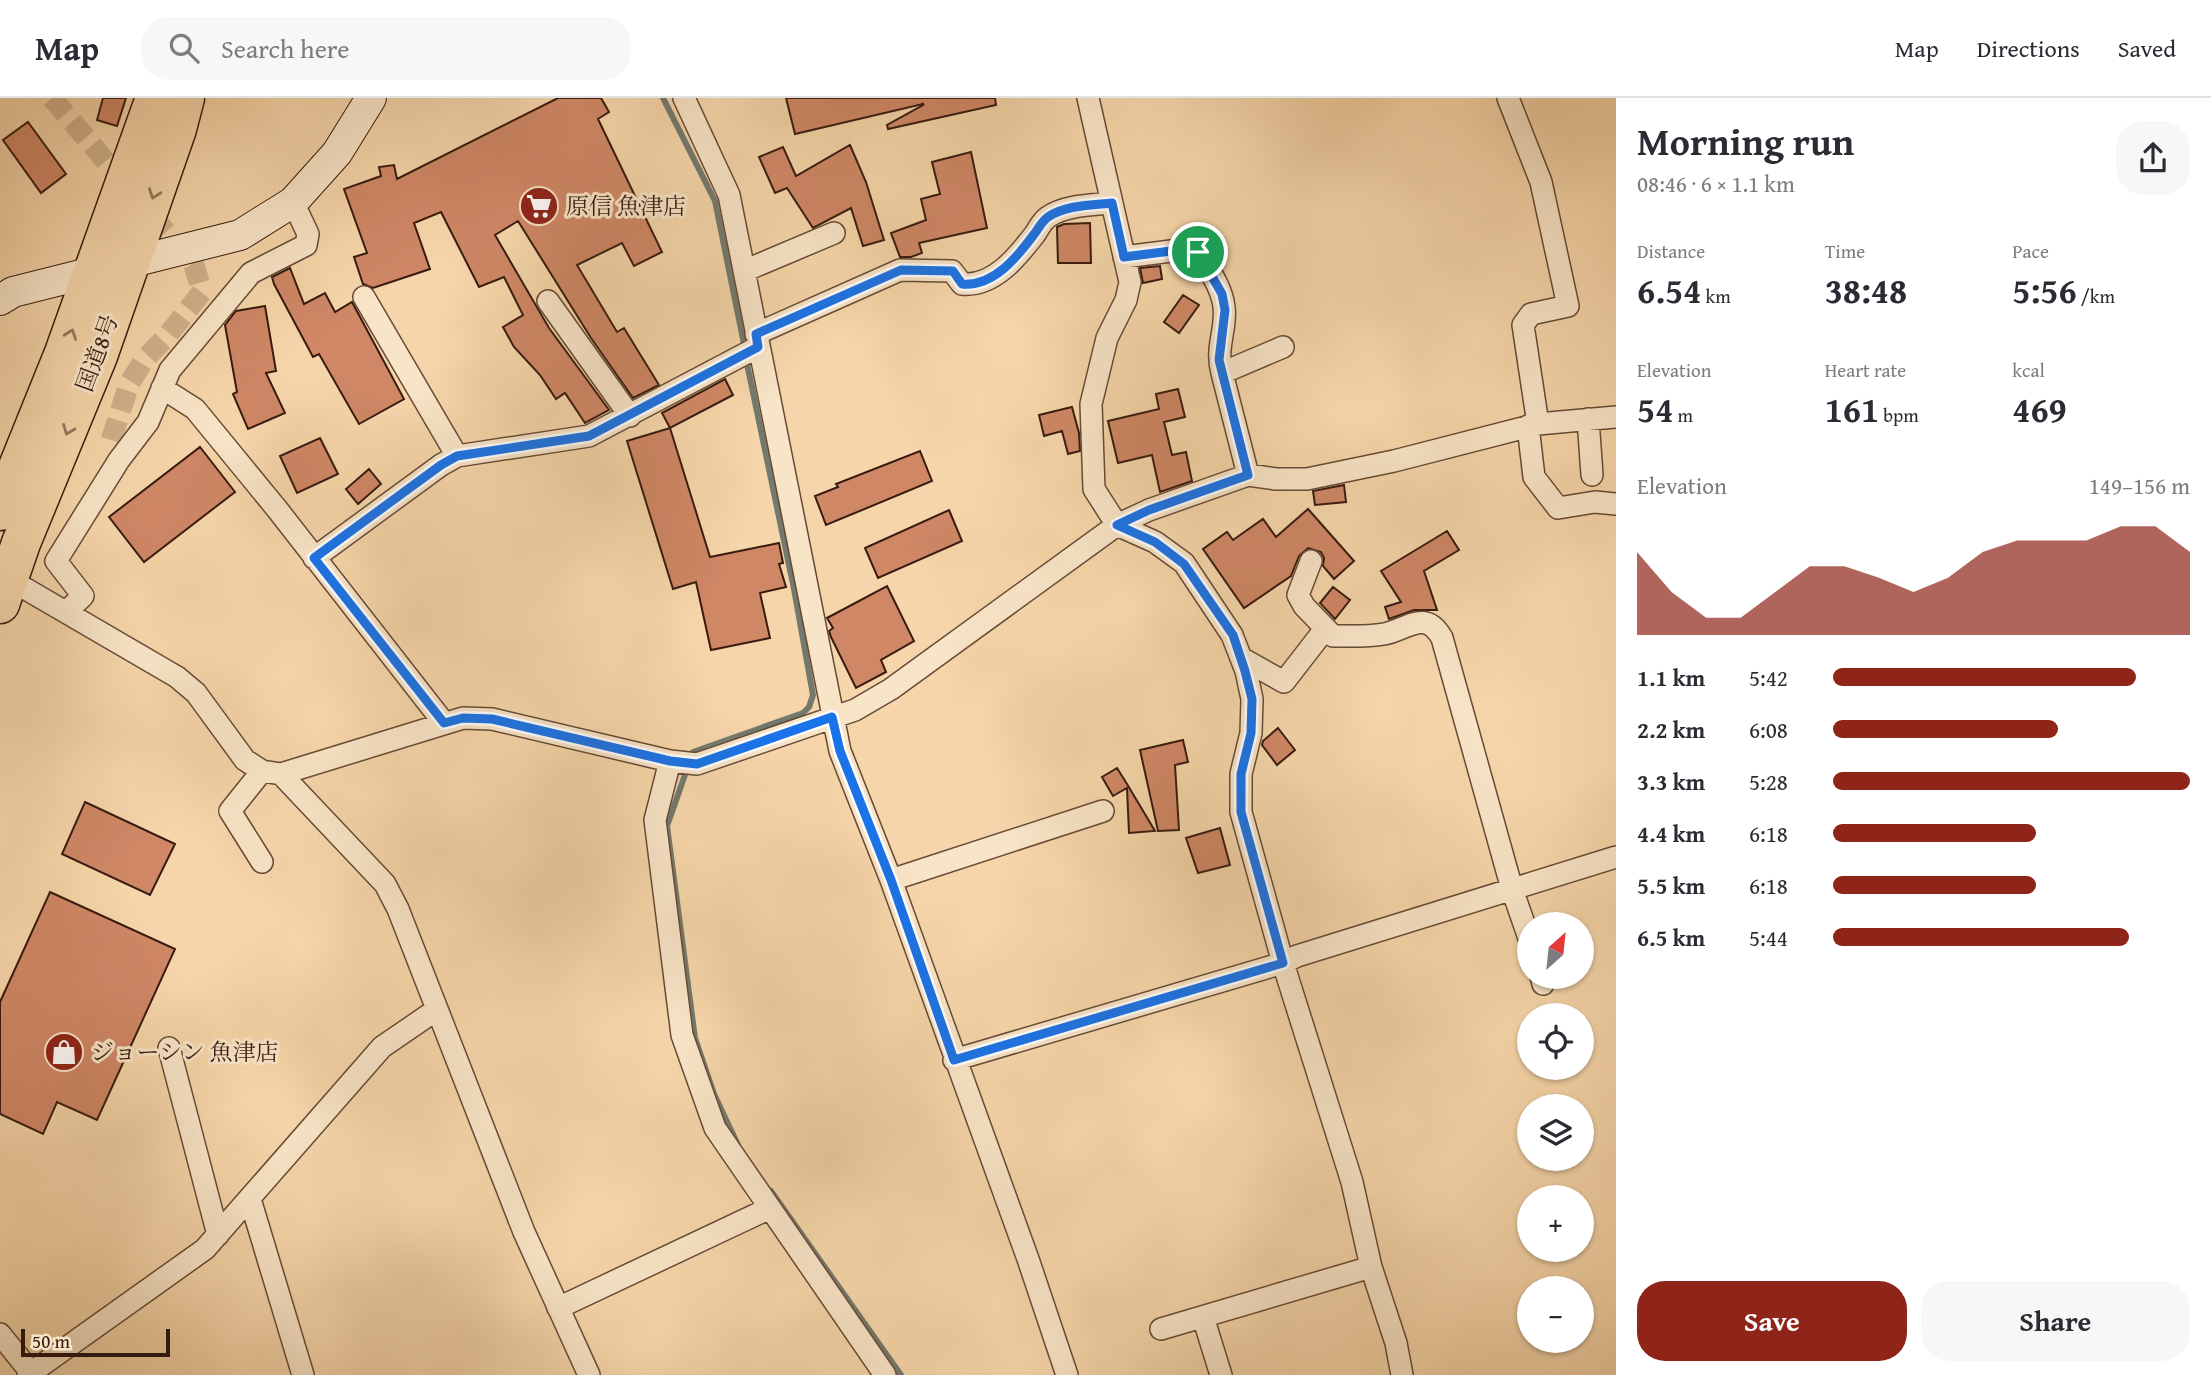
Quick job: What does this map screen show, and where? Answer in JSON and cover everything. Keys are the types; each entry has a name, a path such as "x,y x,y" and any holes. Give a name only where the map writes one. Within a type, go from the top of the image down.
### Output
{"highway":[{"name":"国道8号","path":"3,586 98,356 111,269 155,98"},
{"name":"国道8号","path":"0,511 64,353 111,269 177,129 185,98"}],"main road":[{"path":"0,300 13,292 240,235 293,202 337,153 371,98"}],"street":[{"path":"684,98 729,195 840,751 891,880 1028,1259 1067,1375"},
{"path":"1508,98 1541,182 1569,306 1531,314 1523,325 1533,425 1534,477 1558,508 1595,502 1616,504"},
{"path":"1093,99 1130,282 1126,300 1107,338 1091,404 1094,489 1117,525 1155,542 1184,564 1233,635 1241,658 1252,699 1251,733 1241,774 1241,812 1283,963 1352,1182 1371,1267 1396,1343 1402,1375"},
{"path":"66,612 83,596 56,561 114,453 148,422 170,370 251,273 306,245 308,234 293,202"},
{"path":"314,558 457,456 589,436 630,416 757,340 901,270 953,271 962,284 983,280 1006,268 1045,218 1080,206 1112,203"},
{"path":"744,271 834,233"},
{"path":"1124,257 1187,249 1198,252 1222,294 1225,310 1219,360 1248,475"},
{"path":"364,297 457,456"},
{"path":"548,301 630,416"},
{"path":"1222,373 1283,347"},
{"path":"162,387 195,409 444,723"},
{"path":"261,862 230,811 272,772 463,718 492,719 670,761 697,764 855,710 891,689 1117,525 1149,510 1248,475 1307,479 1383,463 1533,425 1616,417"},
{"path":"1588,419 1592,475"},
{"path":"1311,561 1298,595 1304,606 1333,636 1386,634 1411,624 1425,622 1436,628 1442,638 1520,912"},
{"path":"3,586 66,612 177,677 195,693 245,760 272,772 385,884 398,909 524,1232 589,1375"},
{"path":"1241,658 1284,682 1325,629"},
{"path":"670,761 655,820 682,1035 715,1128 885,1375"},
{"path":"891,880 1102,811"},
{"path":"954,1060 1283,963 1297,956 1616,857"},
{"path":"0,1334 31,1374 205,1249 382,1047 436,1010"},
{"path":"169,1048 218,1235"},
{"path":"250,1199 303,1375"},
{"path":"558,1308 770,1208"},
{"path":"1161,1329 1371,1267"},
{"path":"1203,1317 1221,1375"}],"building":[{"path":"103,98 126,98 117,126 97,120"},
{"name":"原信 魚津店","path":"558,98 601,98 609,112 598,119 662,252 634,266 622,243 577,265 617,332 624,328 659,385 633,398 591,338 518,221 495,235 549,328 609,410 585,423 565,393 556,399 540,375 514,347 503,327 523,315 504,277 479,287 441,212 414,223 430,269 373,288 363,284 354,257 367,253 344,189 381,176 379,167 394,165 397,179"},
{"path":"786,98 995,98 996,105 888,129 887,125 923,104 795,134"},
{"path":"28,122 66,174 41,193 3,140"},
{"path":"850,145 866,182 884,240 863,246 851,208 813,228 787,188 775,193 759,157 783,147 796,176"},
{"path":"971,152 987,228 919,243 922,253 900,257 891,233 926,220 921,199 940,194 932,162"},
{"path":"1090,223 1091,263 1058,263 1057,227 1064,224"},
{"path":"1160,266 1162,279 1143,283 1140,268"},
{"path":"290,268 304,304 325,293 335,312 352,302 404,399 359,424 319,354 313,357 274,284 272,277"},
{"path":"1183,295 1199,305 1179,333 1164,322"},
{"path":"265,306 276,371 266,373 285,413 248,429 233,394 237,392 225,325 236,311"},
{"path":"725,379 733,395 670,428 662,413"},
{"path":"1178,389 1185,417 1164,422 1172,455 1186,452 1192,481 1160,492 1152,455 1118,463 1108,421 1159,409 1156,394"},
{"path":"1072,407 1079,433 1080,451 1068,454 1062,431 1044,436 1039,415"},
{"path":"670,428 710,557 779,543 783,563 779,564 786,587 760,593 770,638 711,650 696,582 673,589 627,441"},
{"path":"320,438 338,474 297,493 280,456"},
{"path":"200,447 235,492 144,562 109,517"},
{"path":"920,451 932,481 826,525 815,496 838,487 836,484"},
{"path":"369,469 381,484 358,504 346,489"},
{"path":"1344,485 1346,502 1315,505 1313,491"},
{"path":"1308,509 1354,561 1334,579 1323,566 1324,558 1321,552 1308,548 1299,556 1291,576 1244,608 1203,549 1227,532 1233,540 1263,519 1276,537"},
{"path":"949,510 962,541 878,578 865,548"},
{"path":"1447,531 1459,550 1424,571 1437,610 1414,610 1389,619 1385,607 1401,602 1381,571"},
{"path":"887,586 914,641 881,660 886,672 856,688 831,637 829,631 833,628 827,618"},
{"path":"1333,587 1350,600 1335,619 1320,603"},
{"path":"1278,728 1295,750 1277,765 1262,745"},
{"path":"1183,740 1188,762 1175,765 1179,830 1158,831 1140,750"},
{"path":"1117,768 1155,831 1129,833 1127,788 1113,796 1102,777"},
{"path":"85,802 175,844 150,895 62,854"},
{"path":"1220,828 1230,865 1198,873 1186,838"},
{"name":"ジョーシン 魚津店","path":"50,892 175,949 97,1120 57,1102 43,1134 0,1114 0,1002"}],"waterway":[{"path":"663,98 715,201 745,349"},
{"path":"738,1145 714,1094 695,1038 667,826 693,752 803,713 809,707 813,695 746,359"},
{"path":"771,1191 901,1375"}],"tunnel":[{"path":"52,98 194,265 202,292 144,360 129,384 109,447"}],"place":[{"name":"原信 魚津店","path":"539,206"},
{"name":"ジョーシン 魚津店","path":"64,1052"}],"route":[{"path":"1112,203 1124,257 1187,249 1198,252 1222,294 1225,310 1219,360 1248,475 1149,510 1117,525 1155,542 1184,564 1233,635 1252,699 1251,733 1241,774 1241,812 1283,963 954,1060 891,880 840,751 832,717 697,764 670,761 492,719 463,718 444,723 314,558 457,456 589,436 758,347 756,334 901,270 953,271 962,284 983,280 1006,268 1045,218 1056,213 1080,206 1112,203"}]}
